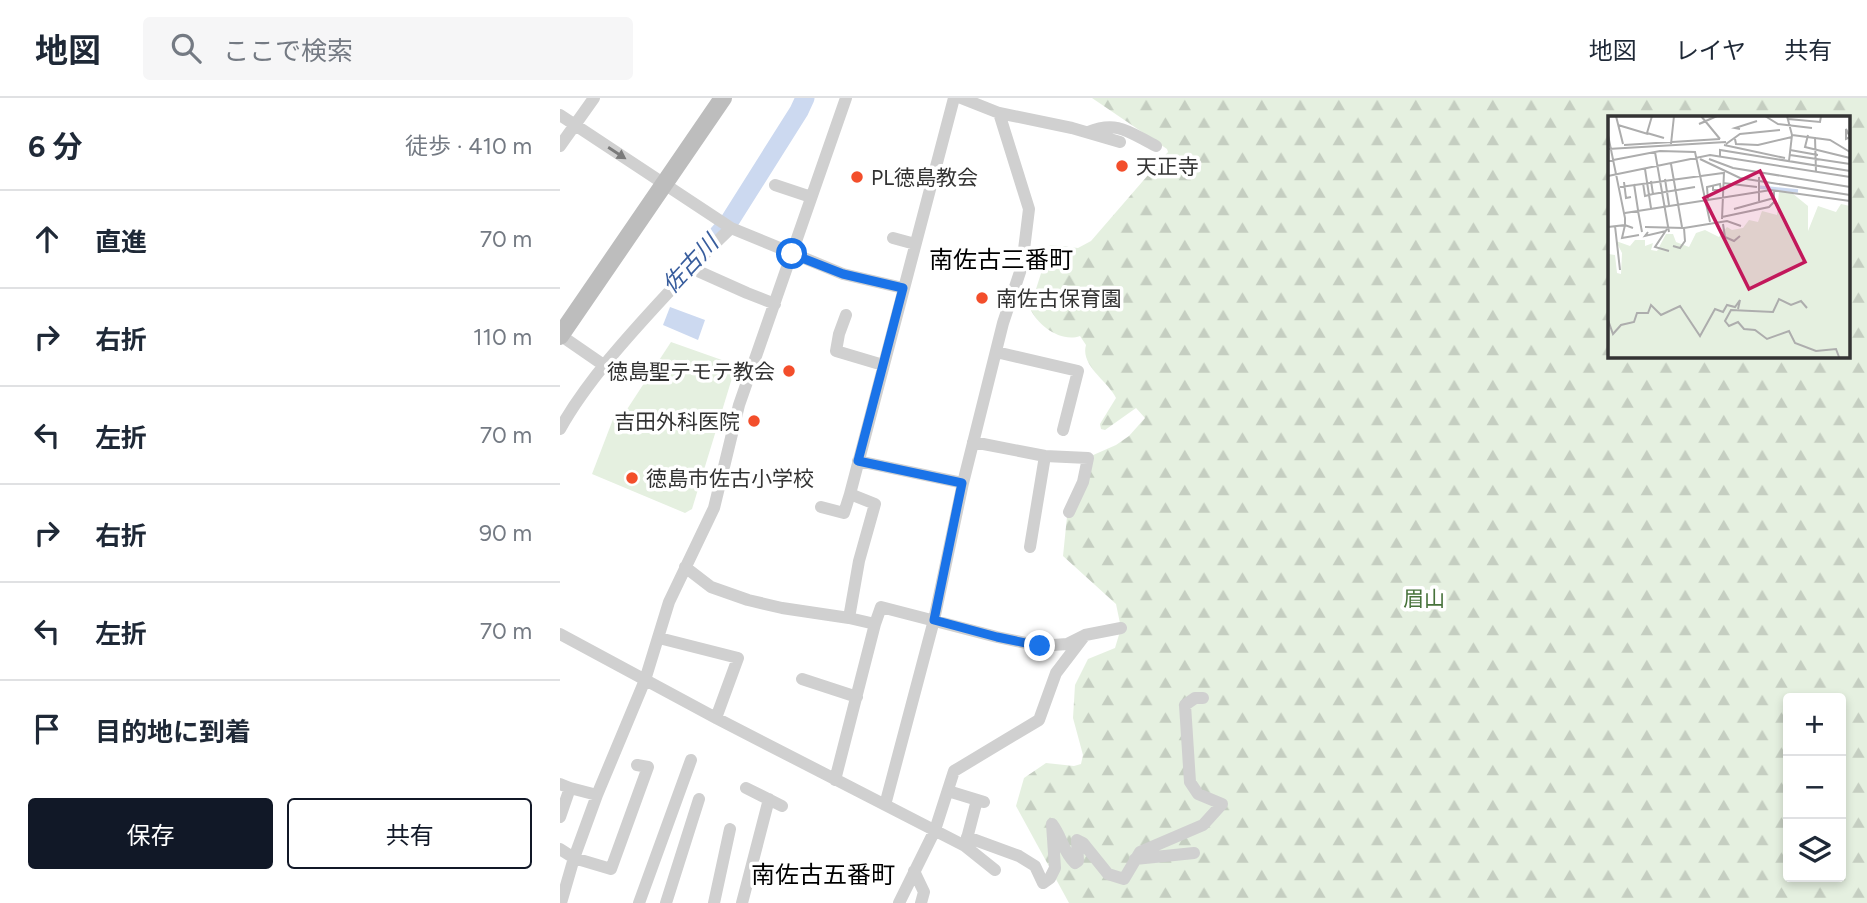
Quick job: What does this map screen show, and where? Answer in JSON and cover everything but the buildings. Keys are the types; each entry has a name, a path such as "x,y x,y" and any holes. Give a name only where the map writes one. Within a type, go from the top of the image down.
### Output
{"street":[{"path":"560,146 594,98"},
{"path":"602,364 560,335 723,98"},
{"path":"561,903 597,795 645,680 669,602 718,499 739,405 846,98"},
{"path":"821,507 844,513 954,98"},
{"path":"961,98 999,113 1120,142"},
{"path":"886,805 934,620 962,483 1003,323 1022,266 1029,209 999,113"},
{"path":"560,115 728,226 843,274 903,288"},
{"path":"1087,133 1099,128 1117,127 1156,146"},
{"path":"775,184 811,197"},
{"path":"560,429 602,364 728,226"},
{"path":"893,238 915,244"},
{"path":"691,268 775,304"},
{"path":"841,320 836,351 883,365"},
{"path":"996,352 1078,371 1063,430"},
{"path":"973,442 1045,456 1088,458 1083,482 1069,512"},
{"path":"1030,547 1045,456"},
{"path":"858,461 962,483"},
{"path":"849,618 859,561 875,504 850,494"},
{"path":"685,567 711,587 748,600 875,624"},
{"path":"835,780 881,607 1040,646 1067,644 1085,635 1121,628"},
{"path":"560,634 716,718 935,830 966,842 1018,856 1035,866 1043,883 1050,878 1055,868 1052,824 1068,857 1075,863 1079,861 1077,840 1083,843 1108,874 1124,880 1140,852 1203,825 1222,804 1198,794 1190,782 1185,705 1195,698 1203,698"},
{"path":"899,903 935,830 954,771 1039,720 1056,673 1085,635"},
{"path":"659,638 738,658 716,718"},
{"path":"803,679 857,697"},
{"path":"639,903 691,760"},
{"path":"560,849 574,858 611,869 648,767 637,765"},
{"path":"560,817 565,786 597,795"},
{"path":"746,788 782,806"},
{"path":"948,791 981,801 966,842"},
{"path":"666,903 699,799"},
{"path":"742,903 769,799"},
{"path":"712,895 726,835"},
{"path":"966,842 995,870"},
{"path":"1135,859 1194,853"},
{"path":"914,871 924,892 921,903"}],"green space":[{"name":"眉山","path":"1092,98 1867,98 1867,903 1069,903 1016,806 1024,778 1046,763 1074,766 1081,764 1083,755 1073,718 1075,685 1088,659 1115,648 1121,628 1116,604 1063,556 1067,517 1091,456 1129,436 1145,418 1136,408 1105,430 1101,429 1100,424 1116,398 1087,360 1086,345 1080,336 1065,337 1050,331 1038,321 1030,308 1050,245 1078,248 1091,241 1168,152"},
{"path":"671,342 736,365 692,509 685,513 592,474 615,414 622,417"}],"water":[{"path":"670,307 705,320 698,340 663,325"}],"waterway":[{"name":"佐古川","path":"713,240 729,222 805,98"}],"place":[{"name":"天正寺","path":"1122,166"},
{"name":"PL徳島教会","path":"857,177"},
{"name":"南佐古保育園","path":"982,298"},
{"name":"徳島聖テモテ教会","path":"789,371"},
{"name":"吉田外科医院","path":"754,421"},
{"name":"徳島市佐古小学校","path":"632,478"}],"district":[{"name":"南佐古三番町","path":"1001,259"},
{"name":"南佐古五番町","path":"823,874"}],"route":[{"path":"792,254 843,274 903,288 858,461 962,483 934,620 1040,646"}]}
